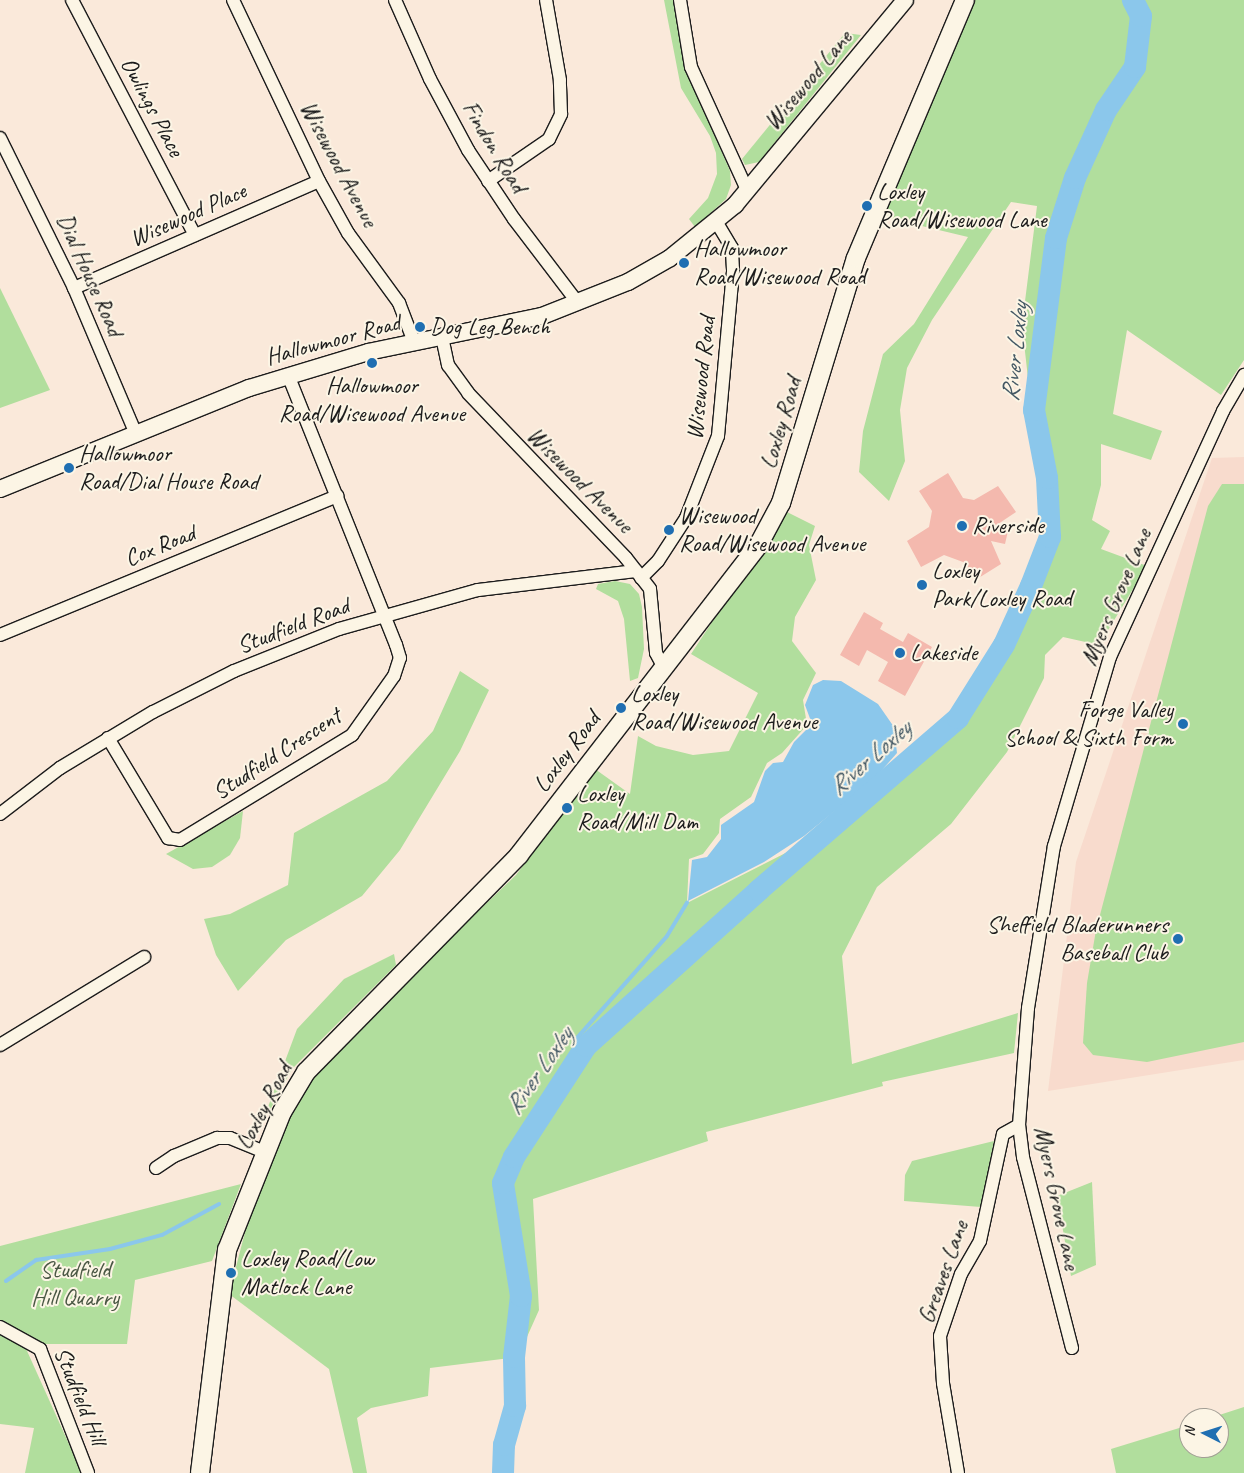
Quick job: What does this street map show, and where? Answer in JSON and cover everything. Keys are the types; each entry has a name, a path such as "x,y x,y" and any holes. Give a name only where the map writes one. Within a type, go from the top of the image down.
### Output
{"main road":[{"name":"Loxley Road","path":"200,1473 227,1250 264,1152 306,1072 519,855 759,544 781,503 856,258 965,0"}],"street":[{"name":"Owlings Place","path":"72,0 195,234"},
{"name":"Wisewood Avenue","path":"233,0 319,181 348,233 399,303 414,342"},
{"name":"Findon Road","path":"395,0 430,79 488,181 578,303"},
{"path":"488,181 549,138 561,114 560,80 546,0"},
{"path":"680,0 691,67 747,190"},
{"name":"Wisewood Lane","path":"747,190 905,0"},
{"name":"Dial House Road","path":"0,138 74,288 134,432"},
{"name":"Wisewood Place","path":"74,288 319,181"},
{"name":"Hallowmoor Road","path":"0,489 134,432 288,375 414,342 513,324 578,303 628,282 670,258 717,223 747,190"},
{"name":"Wisewood Road","path":"639,575 658,561 686,518 718,436 733,270 732,248 717,223"},
{"name":"Wisewood Avenue","path":"442,337 448,365 468,393 639,575"},
{"name":"Studfield Crescent","path":"108,738 168,838 180,840 357,730 399,667 400,658 288,375"},
{"name":"Myers Grove Lane","path":"1072,1348 1023,1157 1019,1124 1028,1008 1054,846 1108,667 1223,411 1244,375"},
{"name":"Cox Road","path":"0,635 337,496"},
{"path":"639,575 650,589 656,653 663,666"},
{"name":"Studfield Road","path":"0,814 108,738 234,671 383,615 478,590 639,575"},
{"path":"0,1046 144,957"},
{"name":"Greaves Lane","path":"958,1473 943,1383 940,1336 961,1274 980,1241 1003,1134 1019,1124"},
{"path":"156,1168 174,1156 217,1138 230,1138 264,1152"},
{"name":"Studfield Hill","path":"0,1327 40,1349 88,1473"}],"shaded area":[{"name":"Forge Valley School & Sixth Form","path":"1244,457 1244,1060 1048,1091 1076,862 1212,458"}],"green space":[{"path":"664,0 675,0 687,71 730,171 731,185 726,199 695,227 689,219 708,198 717,174 716,153 710,136 681,88"},
{"path":"972,0 1244,0 1244,360 1221,395 1127,330 1113,414 1162,431 1151,460 1101,444 1101,485 1092,520 1110,531 1101,549 1147,566 1099,645 1063,637 1045,655 1044,678 1007,752 951,824 877,887 842,956 852,1064 1018,1013 1014,1053 882,1082 883,1086 706,1132 708,1141 533,1199 539,1310 518,1357 430,1368 428,1396 371,1408 357,1418 367,1473 353,1473 329,1369 229,1294 251,1209 284,1126 312,1077 404,982 516,875 595,769 630,794 638,736 656,746 693,755 729,751 758,693 691,654 785,511 815,526 809,545 816,580 795,617 792,641 816,673 803,700 807,725 782,753 767,763 751,797 720,819 719,833 703,854 689,859 687,903 811,840 893,770 922,736 953,720 1007,639 1027,597 1049,485 1044,443 1031,405 1022,325 1037,206 1011,202 932,320 907,368 900,410 905,461 889,501 859,472 863,431 883,354 914,324 968,237 880,216"},
{"path":"845,33 861,35 759,162 745,165 742,159"},
{"path":"0,288 50,390 0,408"},
{"name":"Forge Valley School & Sixth Form","path":"1222,484 1244,484 1244,1042 1147,1062 1093,1055 1083,1043 1087,983 1096,930 1208,506"},
{"path":"615,581 630,584 639,594 642,607 644,649 638,678 630,681 624,619 618,601 596,589 598,584"},
{"path":"460,671 489,690 460,751 400,850 362,896 286,940 238,991 216,955 204,919 230,914 288,885 294,833 387,781 433,731"},
{"path":"243,811 240,838 230,855 212,867 193,869 166,854"},
{"path":"394,954 396,965 292,1069 270,1110 268,1107 297,1029 344,979"},
{"path":"994,1141 981,1207 904,1201 905,1175 912,1161"},
{"path":"1092,1182 1096,1265 1071,1276 1057,1196"},
{"name":"Studfield Hill Quarry","path":"241,1184 212,1261 135,1280 127,1344 41,1344 0,1324 0,1246"},
{"name":"Studfield Hill Quarry","path":"0,1333 23,1342 82,1473 25,1473 34,1428 0,1424"},
{"path":"1244,1407 1244,1473 1116,1473 1111,1449 1179,1428 1179,1458 1229,1458 1229,1412"}],"water":[{"path":"823,680 841,681 878,704 894,727 897,753 874,779 804,836 764,862 688,901 692,860 707,857 721,839 721,825 754,802 765,771 773,763 783,762 794,742 812,724 805,705 813,685"}],"building":[{"name":"Riverside","path":"948,473 963,498 974,500 998,486 1016,512 995,526 1008,531 1005,544 991,541 1001,564 977,579 963,562 944,555 921,567 907,541 929,527 932,511 919,491"},
{"name":"Lakeside","path":"864,612 883,623 880,629 903,642 908,633 932,647 905,696 878,681 888,662 867,650 859,666 840,655"}],"waterway":[{"name":"River Loxley","path":"503,1473 504,1445 515,1406 514,1357 521,1296 503,1183 514,1157 586,1046 759,890 958,718 1004,645 1031,586 1050,537 1047,478 1034,410 1056,238 1075,178 1106,110 1135,67 1141,16 1133,0"},
{"name":"River Loxley","path":"901,757 908,764"},
{"path":"586,1046 576,1039 667,936 687,903"},
{"path":"6,1281 36,1260 110,1249 162,1235 219,1204"}],"place":[{"name":"Loxley Road/Wisewood Lane","path":"867,206"},
{"name":"Hallowmoor Road/Wisewood Road","path":"684,263"},
{"name":"Dog Leg Bench","path":"420,327"},
{"name":"Hallowmoor Road/Wisewood Avenue","path":"372,363"},
{"name":"Hallowmoor Road/Dial House Road","path":"69,468"},
{"name":"Riverside","path":"962,526"},
{"name":"Wisewood Road/Wisewood Avenue","path":"669,530"},
{"name":"Loxley Park/Loxley Road","path":"922,585"},
{"name":"Lakeside","path":"900,653"},
{"name":"Loxley Road/Wisewood Avenue","path":"621,708"},
{"name":"Forge Valley School & Sixth Form","path":"1183,724"},
{"name":"Loxley Road/Mill Dam","path":"567,808"},
{"name":"Sheffield Bladerunners Baseball Club","path":"1178,939"},
{"name":"Loxley Road/Low Matlock Lane","path":"231,1273"}]}
